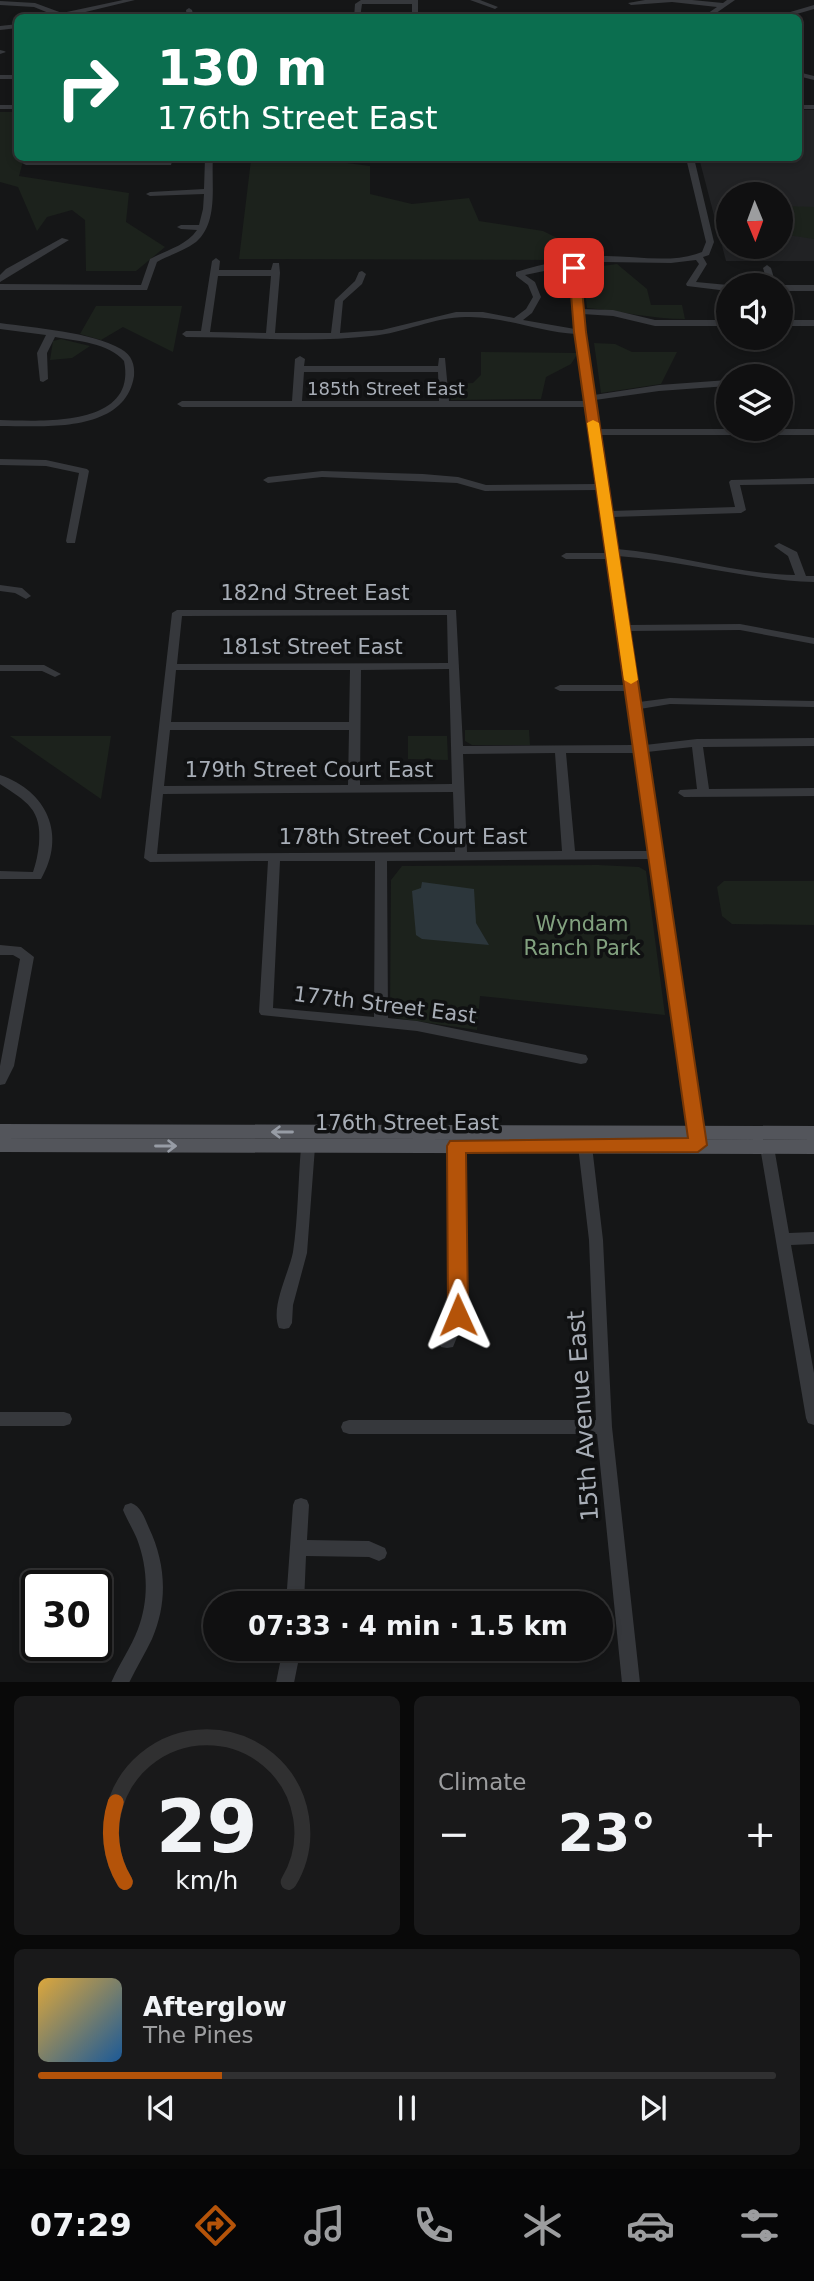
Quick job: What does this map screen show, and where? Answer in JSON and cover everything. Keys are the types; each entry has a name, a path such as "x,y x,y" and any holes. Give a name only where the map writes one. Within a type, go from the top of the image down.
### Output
{"main road":[{"name":"176th Street East","path":"0,1131 107,1131 376,1139 696,1139 767,1147 814,1147"},
{"path":"7,1145 27,1139 86,1139 107,1131"},
{"name":"176th Street East","path":"7,1145 308,1147 376,1139 456,1146 585,1146 814,1133"},
{"path":"767,1147 776,1140 814,1140"}],"street":[{"path":"74,14 132,0"},
{"path":"474,0 495,7"},
{"path":"631,3 672,0 722,5"},
{"path":"710,14 732,0"},
{"path":"358,14 359,3 415,1"},
{"path":"0,4 38,3 62,14"},
{"path":"788,14 814,7"},
{"path":"26,163 45,161"},
{"path":"0,287 144,288 153,261 188,242 201,228 208,191 209,161"},
{"path":"516,321 533,307 537,297 532,284 519,274 558,264 699,257 710,245 691,161"},
{"path":"150,194 208,191"},
{"path":"181,227 201,228"},
{"path":"0,279 9,271 65,240"},
{"path":"699,257 703,264 690,284 716,287"},
{"path":"205,334 216,261"},
{"path":"581,263 574,268 573,275 577,311 696,1139"},
{"path":"766,268 768,273"},
{"path":"214,273 276,269 270,334"},
{"path":"335,334 339,300 359,282 362,274"},
{"path":"793,288 814,288"},
{"path":"577,311 613,313 655,323 716,323"},
{"path":"186,334 380,333 455,314 492,315 546,330 580,332"},
{"path":"793,323 814,323"},
{"path":"0,326 52,333 118,349 130,366 122,398 100,415 72,422 0,423"},
{"path":"43,379 42,353 52,333"},
{"path":"297,403 300,364 442,365 444,404"},
{"name":"185th Street East","path":"182,404 590,401 659,388 716,384"},
{"path":"594,432 814,432"},
{"path":"0,462 46,463 79,468 84,473 71,541"},
{"path":"268,480 322,474 458,480 485,488 603,487"},
{"path":"607,514 741,510 734,482 814,481"},
{"path":"779,546 793,554 802,579"},
{"path":"566,556 652,554 747,574 814,579"},
{"path":"0,588 18,590 26,596"},
{"name":"182nd Street East","path":"171,667 177,613 452,612 454,666"},
{"path":"623,628 740,627 814,641"},
{"path":"354,789 356,666"},
{"path":"454,666 461,856"},
{"name":"181st Street East","path":"171,667 454,666"},
{"path":"159,790 171,667"},
{"path":"0,668 44,668 55,674"},
{"path":"560,688 632,688"},
{"path":"635,706 670,701 814,704"},
{"path":"165,726 355,726"},
{"path":"457,750 641,749 697,743 814,743"},
{"path":"697,743 704,793"},
{"path":"559,749 569,856"},
{"path":"0,779 39,806 46,818 47,833 37,876 31,878 0,875"},
{"name":"179th Street Court East","path":"159,790 458,789"},
{"name":"178th Street Court East","path":"159,790 150,858 656,855"},
{"path":"684,793 814,792"},
{"path":"381,856 381,1022"},
{"name":"177th Street East","path":"274,857 266,1012 436,1029 581,1059"},
{"path":"0,950 23,953 27,961 7,1066 0,1080"},
{"path":"447,1342 458,1315 456,1146"},
{"name":"15th Avenue East","path":"585,1146 596,1240 604,1427 631,1682"},
{"path":"284,1323 285,1305 300,1253 308,1147"},
{"path":"767,1147 814,1418"},
{"path":"782,1239 814,1238"},
{"path":"0,1419 64,1419"},
{"path":"349,1427 604,1427"},
{"path":"296,1591 301,1505"},
{"path":"120,1682 148,1627 154,1576 152,1552 131,1510"},
{"path":"298,1548 369,1549 379,1553"},
{"path":"285,1682 289,1661"}],"shaded area":[{"path":"802,110 814,110 814,261 726,261 793,259 793,182 716,182 716,223 700,161 802,161"},
{"path":"422,882 474,889 476,923 489,945 422,939 416,935 412,891 421,888"}],"green space":[{"path":"0,112 14,112 14,161 23,161 19,176 129,193 126,222 165,247 136,271 86,271 85,220 72,210 47,217 37,231 18,187 0,182"},
{"path":"251,161 331,161 370,166 370,194 412,204 469,198 479,221 543,231 565,242 565,260 239,259"},
{"path":"793,206 814,207 814,239 793,236"},
{"path":"617,264 647,289 651,305 682,305 685,319 587,308 583,273 595,267"},
{"path":"96,306 182,306 173,352 123,327 101,340 80,334"},
{"path":"61,339 90,346 72,358 50,360 53,341"},
{"path":"594,343 615,344 632,352 677,352 661,384 601,393"},
{"path":"481,352 578,353 571,364 546,377 541,399 451,400 451,384 473,383 481,375"},
{"path":"465,730 529,730 530,745 472,745 465,741"},
{"path":"10,736 111,736 101,799"},
{"path":"408,736 447,736 448,760 408,759"},
{"name":"Wyndam Ranch Park","path":"402,866 639,867 646,871 665,1015 480,996 477,1030 396,1018 390,1013 391,880"},
{"path":"724,881 814,881 814,925 732,924 722,916 717,887"}],"slow traffic":[{"path":"593,423 631,680"}],"route":[{"path":"458,1315 456,1146 698,1145 580,332 574,268"}]}
